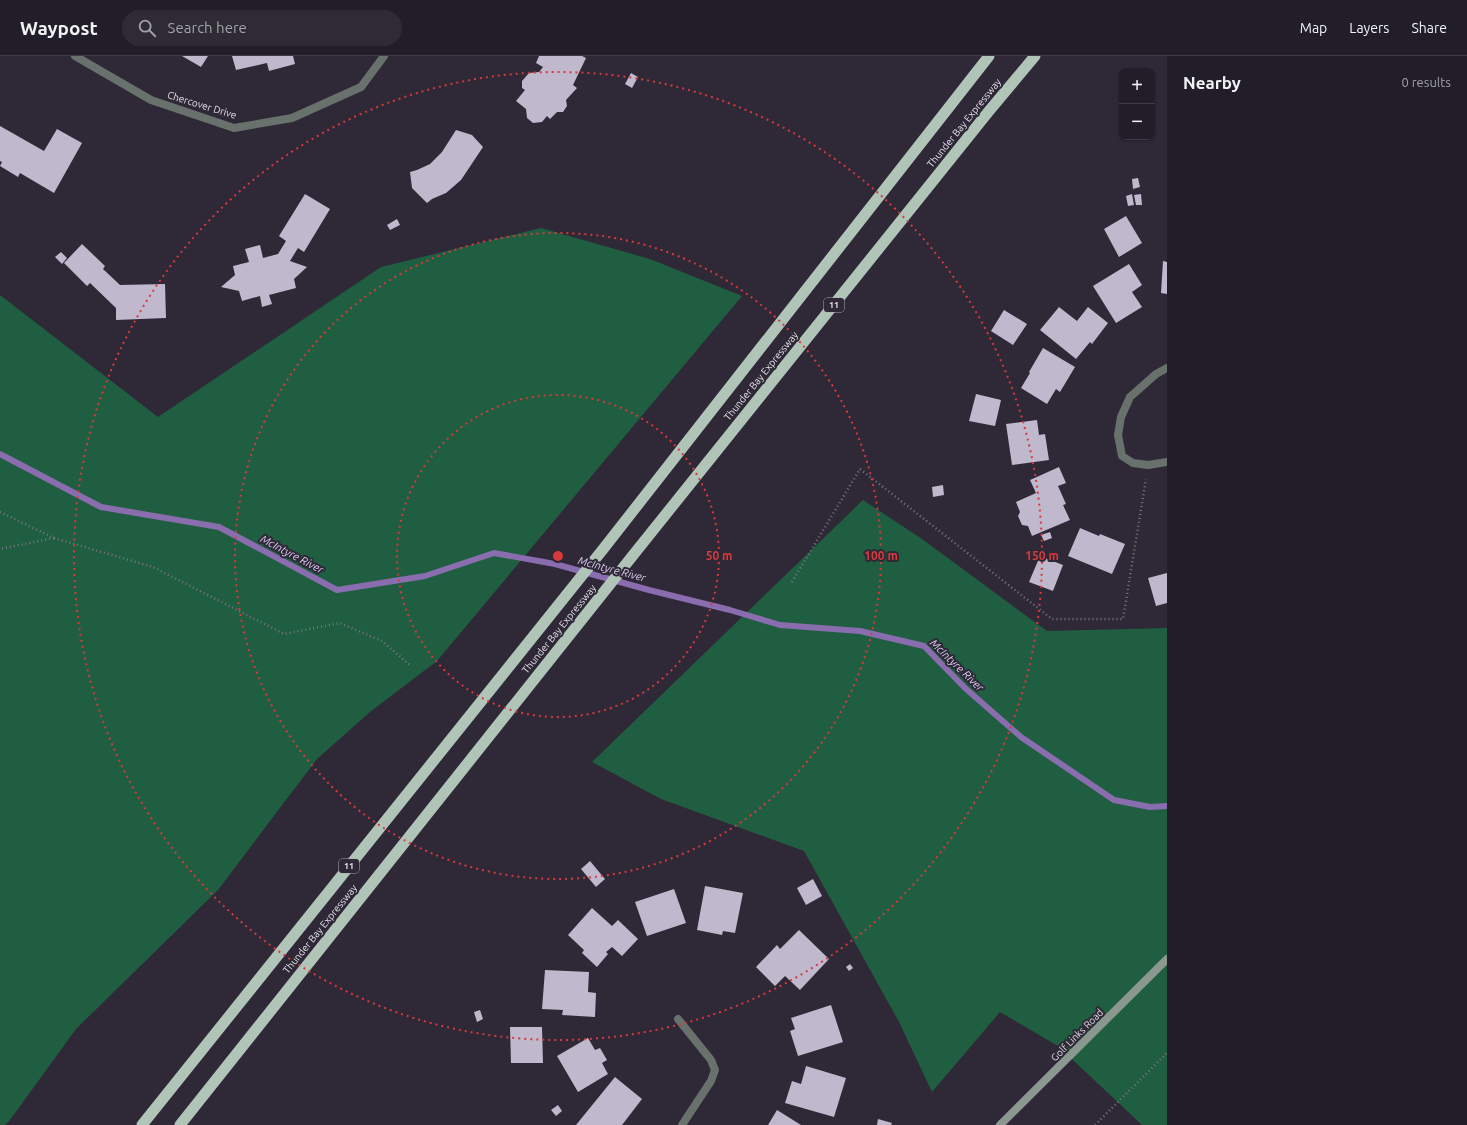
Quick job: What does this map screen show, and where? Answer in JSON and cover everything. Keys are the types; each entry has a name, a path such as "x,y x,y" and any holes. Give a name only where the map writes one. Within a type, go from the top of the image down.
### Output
{"highway":[{"name":"Thunder Bay Expressway","path":"142,1125 604,548 989,56"},
{"name":"Thunder Bay Expressway","path":"180,1125 969,135 1035,56"}],"main road":[{"name":"Golf Links Road","path":"1000,1125 1167,959"}],"street":[{"name":"Chercover Drive","path":"76,56 151,100 234,128 292,118 361,87 384,56"},
{"path":"1167,368 1156,374 1130,397 1121,417 1118,435 1122,456 1133,463 1148,465 1167,462"},
{"path":"678,1019 711,1060 715,1070 711,1080 682,1125"}],"path":[{"path":"792,582 860,469 1052,619 1123,619 1148,465"},
{"path":"0,512 54,538 153,567 284,634 340,623 382,640 411,666"},
{"path":"0,550 54,538"},
{"path":"1095,1125 1167,1053"}],"green space":[{"path":"541,228 650,259 742,296 437,661 370,712 317,759 218,890 76,1029 10,1120 5,1125 0,1125 0,295 158,417 381,267"},
{"path":"863,500 922,539 1047,631 1167,628 1167,1125 1142,1125 1058,1046 1000,1012 932,1092 899,1022 804,851 661,799 592,762"}],"building":[{"path":"182,56 208,56 201,67"},
{"path":"232,56 293,56 295,64 269,71 267,63 236,70"},
{"path":"539,56 582,56 586,58 573,85 577,88 566,100 567,106 563,112 557,112 550,119 547,116 542,122 533,123 527,118 526,109 516,101 525,90 522,88 522,81 529,73 539,72 543,67 536,63"},
{"path":"631,73 638,77 632,88 625,84"},
{"path":"0,126 44,151 57,129 82,143 54,193 20,173 18,177 0,166 2,162 0,161"},
{"path":"456,130 472,135 483,147 461,180 446,193 432,199 427,203 412,188 410,172 430,164 442,152"},
{"path":"1138,178 1140,187 1133,189 1132,179"},
{"path":"305,194 330,209 304,252 298,248 290,261 307,267 294,279 296,288 269,295 272,304 262,307 260,296 242,301 239,291 221,287 235,275 233,266 249,262 245,249 260,245 263,258 278,254 286,241 279,236"},
{"path":"1132,194 1134,205 1128,206 1126,196"},
{"path":"1141,194 1142,205 1136,205 1134,195"},
{"path":"1126,216 1142,243 1119,257 1104,229"},
{"path":"397,219 400,225 390,230 387,225"},
{"path":"82,244 105,266 103,269 120,285 165,284 166,318 116,320 116,308 90,283 87,286 64,263"},
{"path":"61,252 67,258 62,264 55,257"},
{"path":"1163,261 1167,262 1167,294 1161,293"},
{"path":"1129,264 1142,285 1132,292 1142,307 1116,323 1093,286"},
{"path":"1059,307 1077,321 1088,307 1108,323 1092,344 1090,342 1076,359 1040,330"},
{"path":"1004,310 1027,324 1013,345 991,331"},
{"path":"1043,348 1075,367 1060,392 1056,389 1047,404 1021,388"},
{"path":"976,394 1001,400 995,426 969,421"},
{"path":"1037,420 1039,435 1045,434 1049,460 1012,465 1006,424"},
{"path":"1059,467 1066,483 1058,486 1066,504 1063,505 1070,520 1032,536 1028,526 1022,525 1018,516 1020,512 1016,502 1036,493 1030,480"},
{"path":"943,485 944,495 933,497 932,487"},
{"path":"1080,528 1125,544 1112,574 1068,556"},
{"path":"1050,532 1052,538 1044,541 1041,535"},
{"path":"1040,556 1063,565 1053,591 1029,582"},
{"path":"1167,573 1167,603 1156,606 1148,578"},
{"path":"590,861 605,879 596,887 581,869"},
{"path":"813,879 822,896 806,905 797,888"},
{"path":"705,886 743,893 735,933 723,931 722,935 697,930"},
{"path":"674,889 686,923 647,936 635,902"},
{"path":"592,908 612,926 618,920 638,939 622,956 612,947 606,952 608,954 597,967 582,953 584,950 568,935"},
{"path":"799,930 829,959 800,990 785,976 775,986 756,967 777,945 780,949"},
{"path":"850,964 853,968 849,971 846,967"},
{"path":"545,970 589,972 588,992 596,993 595,1017 562,1015 563,1010 542,1009"},
{"path":"831,1005 843,1042 798,1056 790,1031 795,1029 791,1018"},
{"path":"480,1010 483,1019 477,1022 474,1012"},
{"path":"510,1027 542,1027 543,1063 511,1063"},
{"path":"588,1038 595,1050 600,1048 607,1060 602,1063 608,1074 578,1092 557,1056"},
{"path":"806,1066 846,1078 834,1117 785,1103 792,1081 801,1084"},
{"path":"615,1077 642,1099 622,1125 576,1125"},
{"path":"558,1105 562,1111 556,1116 551,1110"},
{"path":"777,1110 801,1125 768,1125"},
{"path":"878,1119 892,1123 891,1125 877,1125"}],"waterway":[{"name":"McIntyre River","path":"0,454 101,507 219,527 337,590 425,576 494,553 555,564 649,590 730,610 780,625 860,631 924,646 965,688 1021,737 1114,800 1150,807 1167,806"}]}
